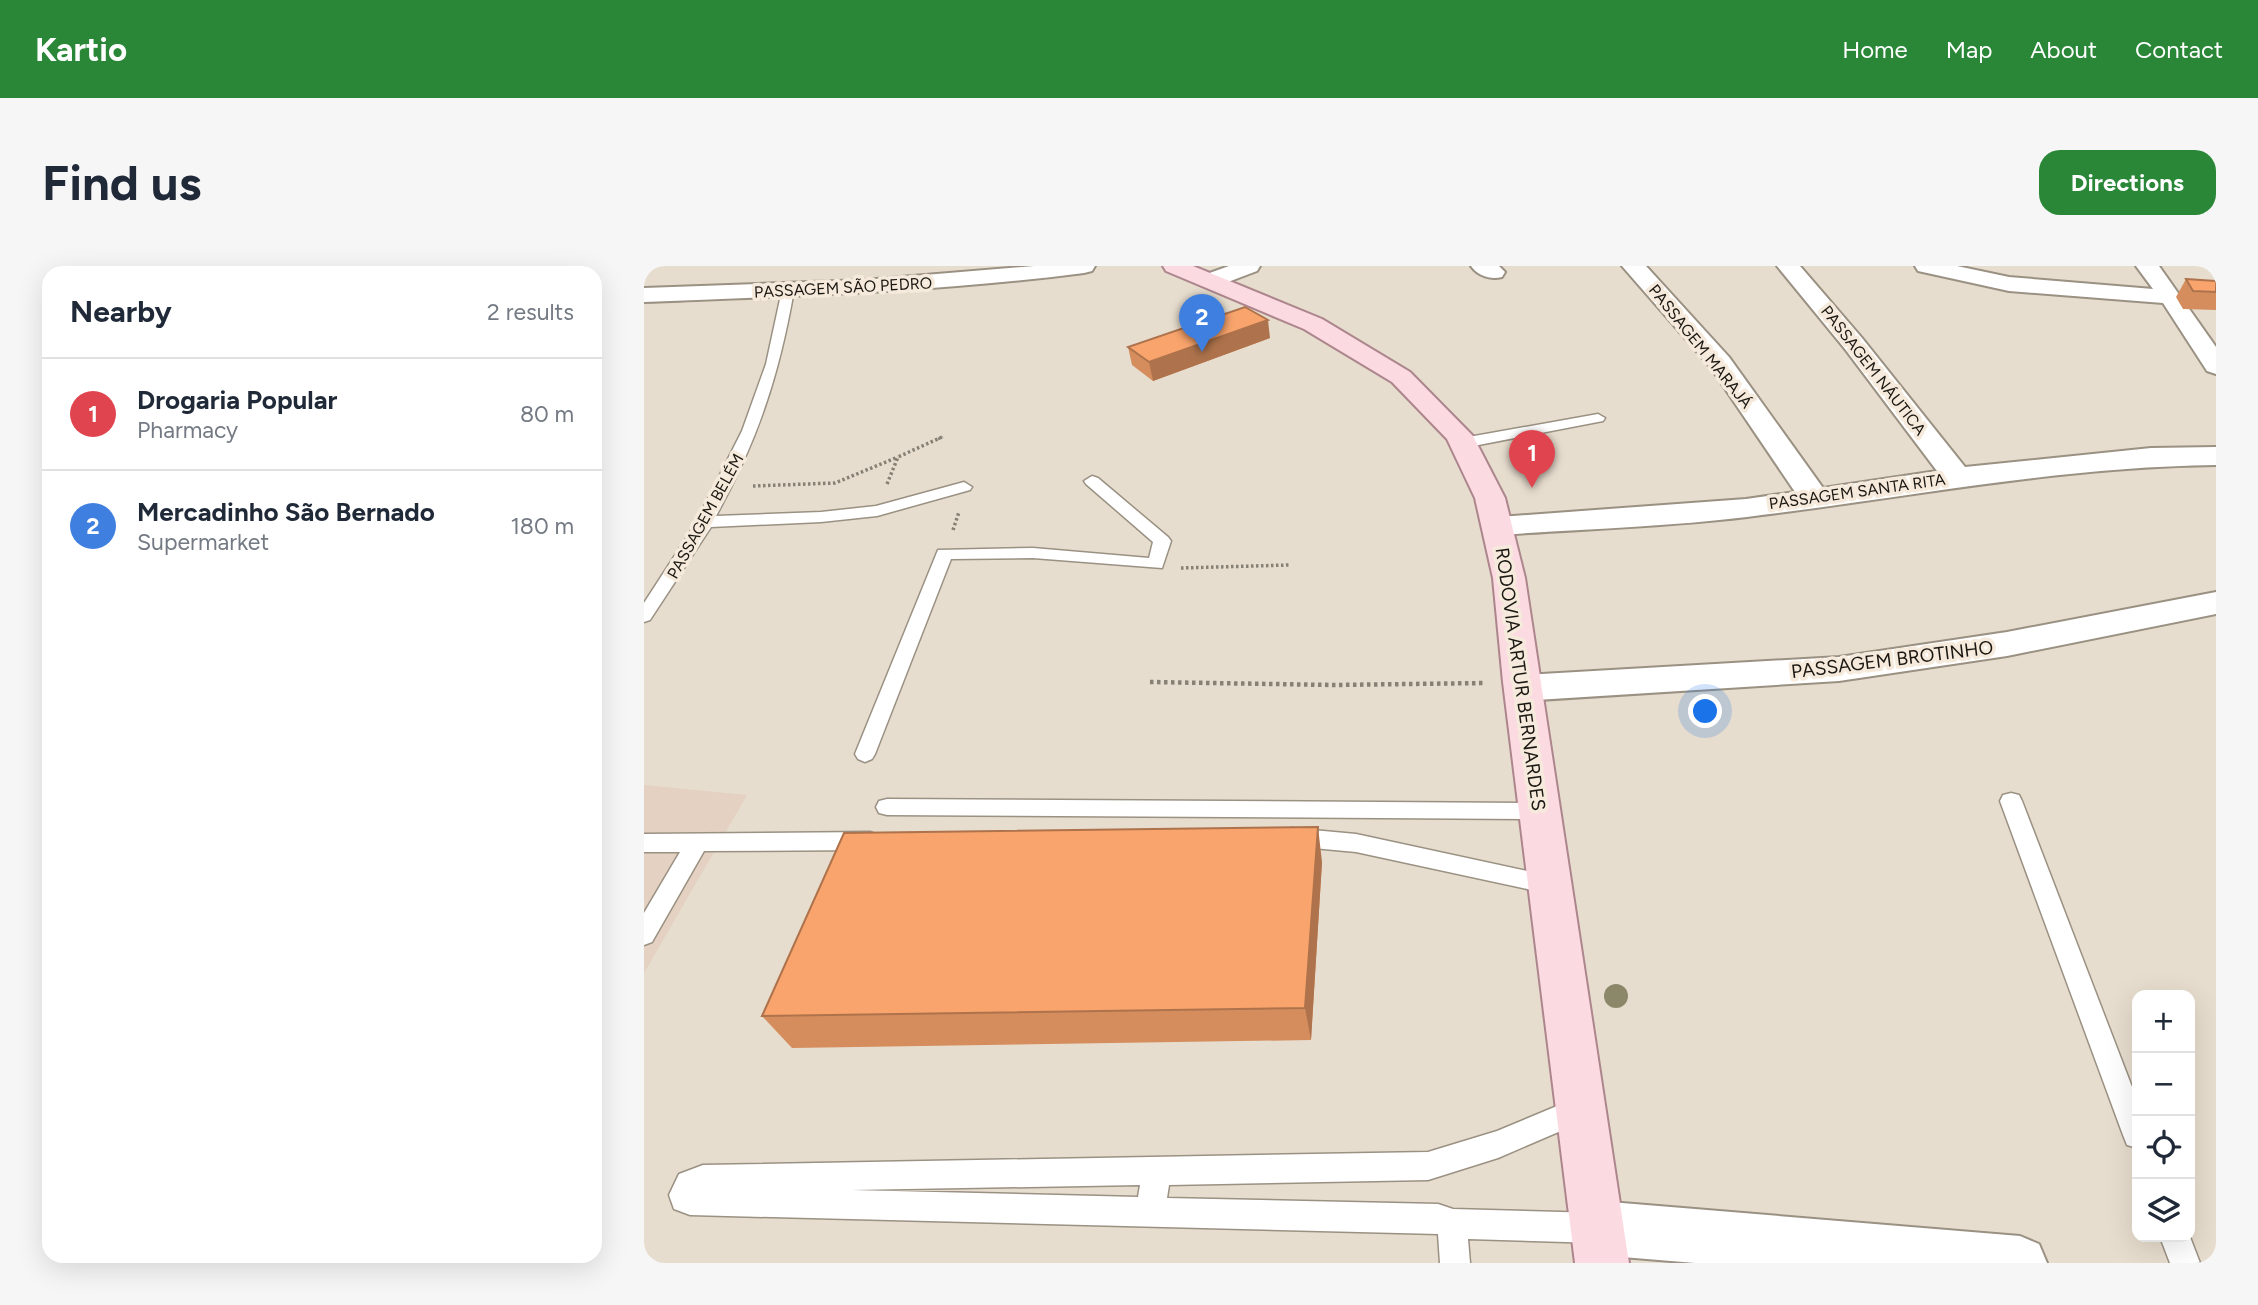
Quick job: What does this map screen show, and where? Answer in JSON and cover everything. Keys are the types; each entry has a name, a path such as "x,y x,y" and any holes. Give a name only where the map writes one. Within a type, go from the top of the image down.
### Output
{"main road":[{"name":"RODOVIA ARTUR BERNARDES","path":"1174,266 1313,324 1401,377 1447,421 1462,443 1490,498 1499,526 1509,578 1521,685 1600,1245"}],"street":[{"name":"PASSAGEM SÃO PEDRO","path":"644,295 1000,279 1084,266"},
{"path":"1212,280 1249,266"},
{"name":"PASSAGEM MARAJÁ","path":"1633,266 1670,305 1745,395 1789,466 1815,497"},
{"name":"PASSAGEM NÁUTICA","path":"1788,266 1831,314 1957,477"},
{"path":"1926,266 2009,284 2171,297"},
{"path":"2147,266 2171,297 2216,366"},
{"name":"PASSAGEM SANTA RITA","path":"1499,526 1746,508 1957,477 2151,457 2216,456"},
{"name":"PASSAGEM BROTINHO","path":"1521,685 1839,669 2007,645 2216,603"},
{"path":"1600,1245 2020,1263"}],"lane":[{"name":"PASSAGEM BELÉM","path":"644,616 671,579 724,488 754,420 770,374 788,290"},
{"path":"1462,443 1598,418"},
{"path":"866,754 944,554 1033,553 1156,564 1162,541 1092,481"},
{"path":"704,522 821,517 877,511 964,487"},
{"path":"2011,802 2132,1122"},
{"path":"887,807 1539,810"},
{"path":"1273,837 1356,843 1550,885"},
{"path":"644,843 889,841"},
{"path":"644,935 697,843"},
{"path":"1581,1109 1498,1144 1428,1166 703,1179 689,1184 683,1195 684,1199 690,1202 1438,1219 1453,1224 1600,1245"},
{"path":"1150,1212 1156,1171"},
{"path":"1453,1224 1455,1263"},
{"path":"2177,1242 2185,1263"}],"path":[{"path":"724,488 835,482 943,438"},
{"path":"877,511 898,457"},
{"path":"944,554 961,507 964,487"},
{"path":"1156,564 1176,568 1289,565"},
{"path":"1150,682 1521,685"}],"shaded area":[{"path":"644,785 747,795 644,973"}],"building":[{"path":"2186,279 2216,281 2216,292 2193,291"},
{"path":"1245,307 1268,320 1149,362 1128,347"},
{"path":"1318,827 1305,1008 762,1016 844,833"}],"place":[{"name":"Mercadinho São Bernado","path":"1202,352"},
{"name":"Drogaria Popular","path":"1532,488"}]}
